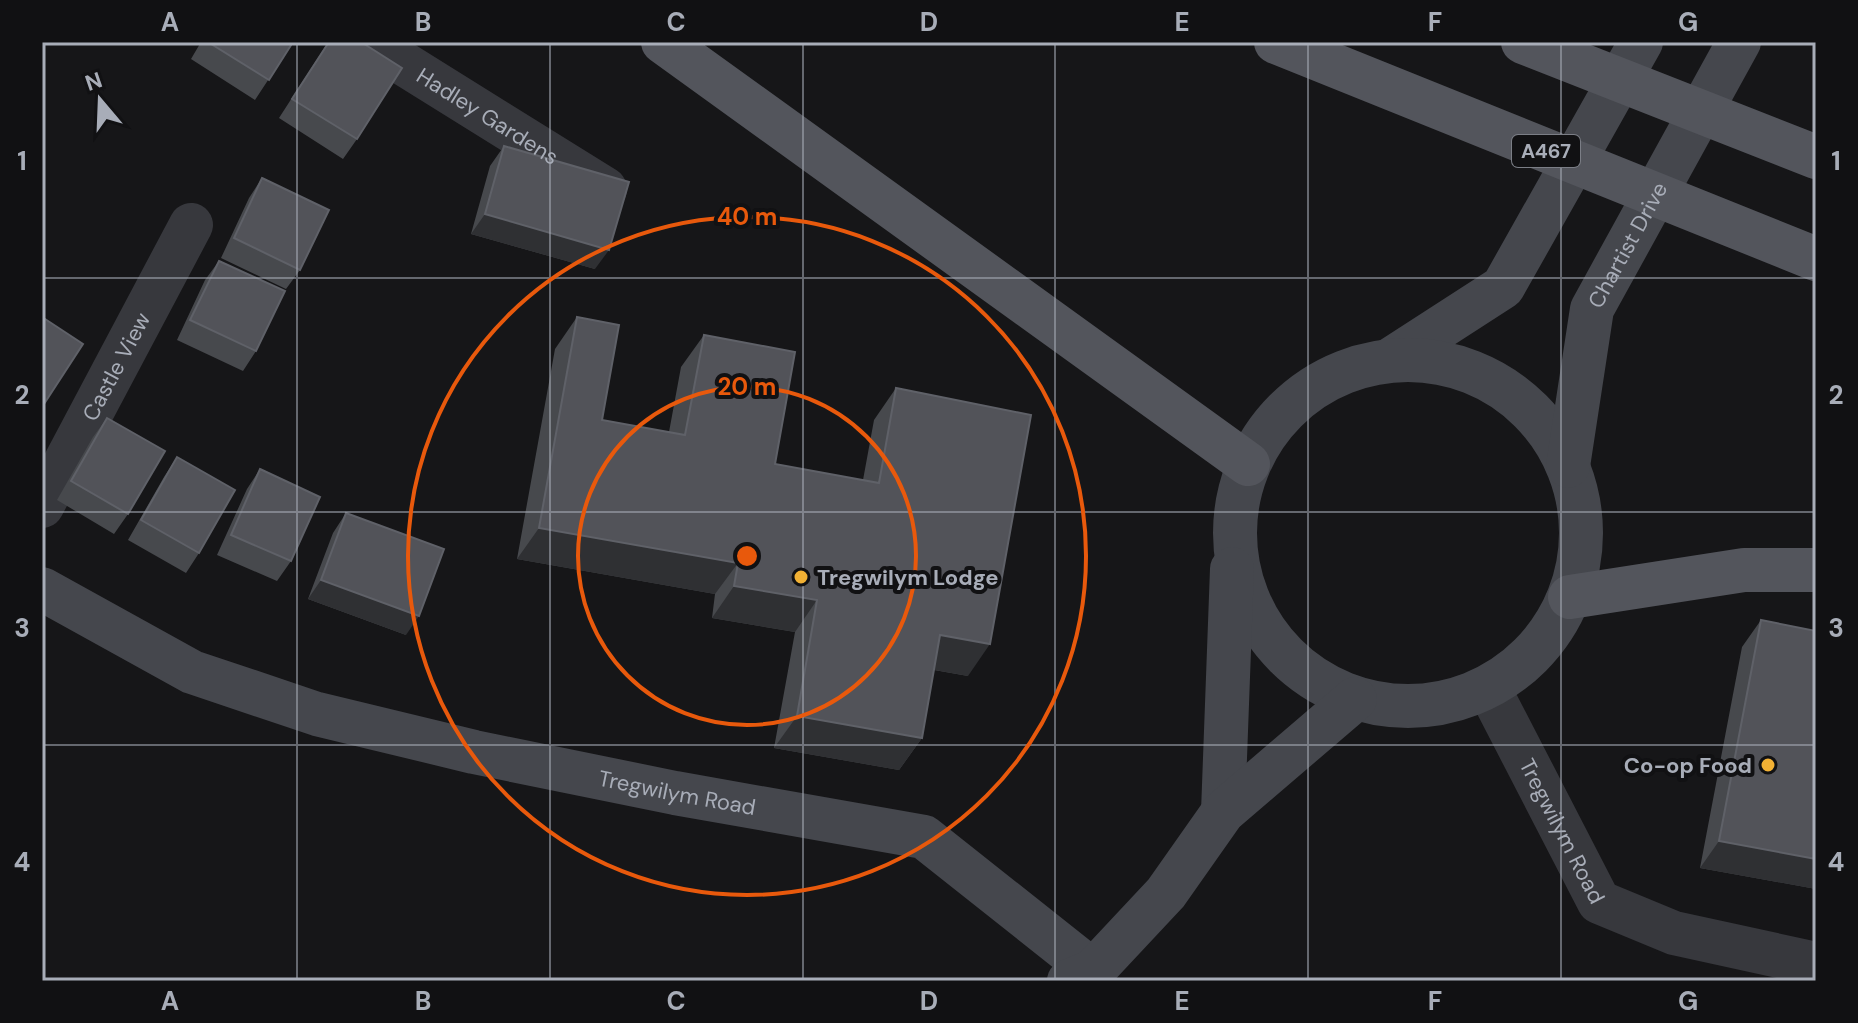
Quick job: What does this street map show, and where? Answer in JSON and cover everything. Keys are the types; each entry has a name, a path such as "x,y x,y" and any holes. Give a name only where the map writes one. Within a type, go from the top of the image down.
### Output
{"main road":[{"path":"663,42 1248,464"},
{"name":"A467","path":"1276,42 1816,259"},
{"path":"1523,42 1816,157"},
{"name":"Chartist Drive","path":"1390,360 1503,287 1641,42"},
{"name":"Chartist Drive","path":"1568,466 1592,309 1739,42"},
{"name":"Chartist Drive","path":"1390,360 1451,364 1508,391 1551,434 1568,466 1582,525 1570,597 1530,658 1488,687 1453,701 1392,706 1335,692 1275,646 1239,579 1234,523 1248,464 1288,406 1339,373 1390,360"},
{"path":"1223,812 1234,523"},
{"path":"1570,597 1744,570 1816,570"},
{"name":"Tregwilym Road","path":"42,589 192,672 317,714 474,752 924,837 1081,976 1166,893 1223,812 1355,699"}],"street":[{"name":"Hadley Gardens","path":"369,42 605,189"},
{"name":"Castle View","path":"42,506 191,225"},
{"name":"Tregwilym Road","path":"1488,687 1599,902 1674,933 1816,964"}],"building":[{"path":"208,42 293,42 269,80"},
{"path":"329,42 361,42 402,68 357,139 292,99"},
{"path":"504,146 629,182 609,250 485,214"},
{"path":"262,178 329,210 300,270 234,238"},
{"path":"219,261 285,291 256,351 190,320"},
{"path":"42,317 83,344 44,404 42,403"},
{"name":"Tregwilym Lodge","path":"577,317 619,325 602,420 685,435 704,335 795,352 775,464 879,483 896,388 1031,415 990,644 940,635 922,738 797,716 817,600 734,586 738,563 539,528"},
{"path":"107,418 165,451 128,514 71,481"},
{"path":"177,457 235,490 199,553 141,520"},
{"path":"260,469 320,497 291,561 231,535"},
{"path":"346,513 444,549 419,616 321,580"},
{"name":"Co-op Food","path":"1761,620 1816,631 1816,859 1719,841"}],"place":[{"name":"Tregwilym Lodge","path":"801,577"},
{"name":"Co-op Food","path":"1768,765"}]}
